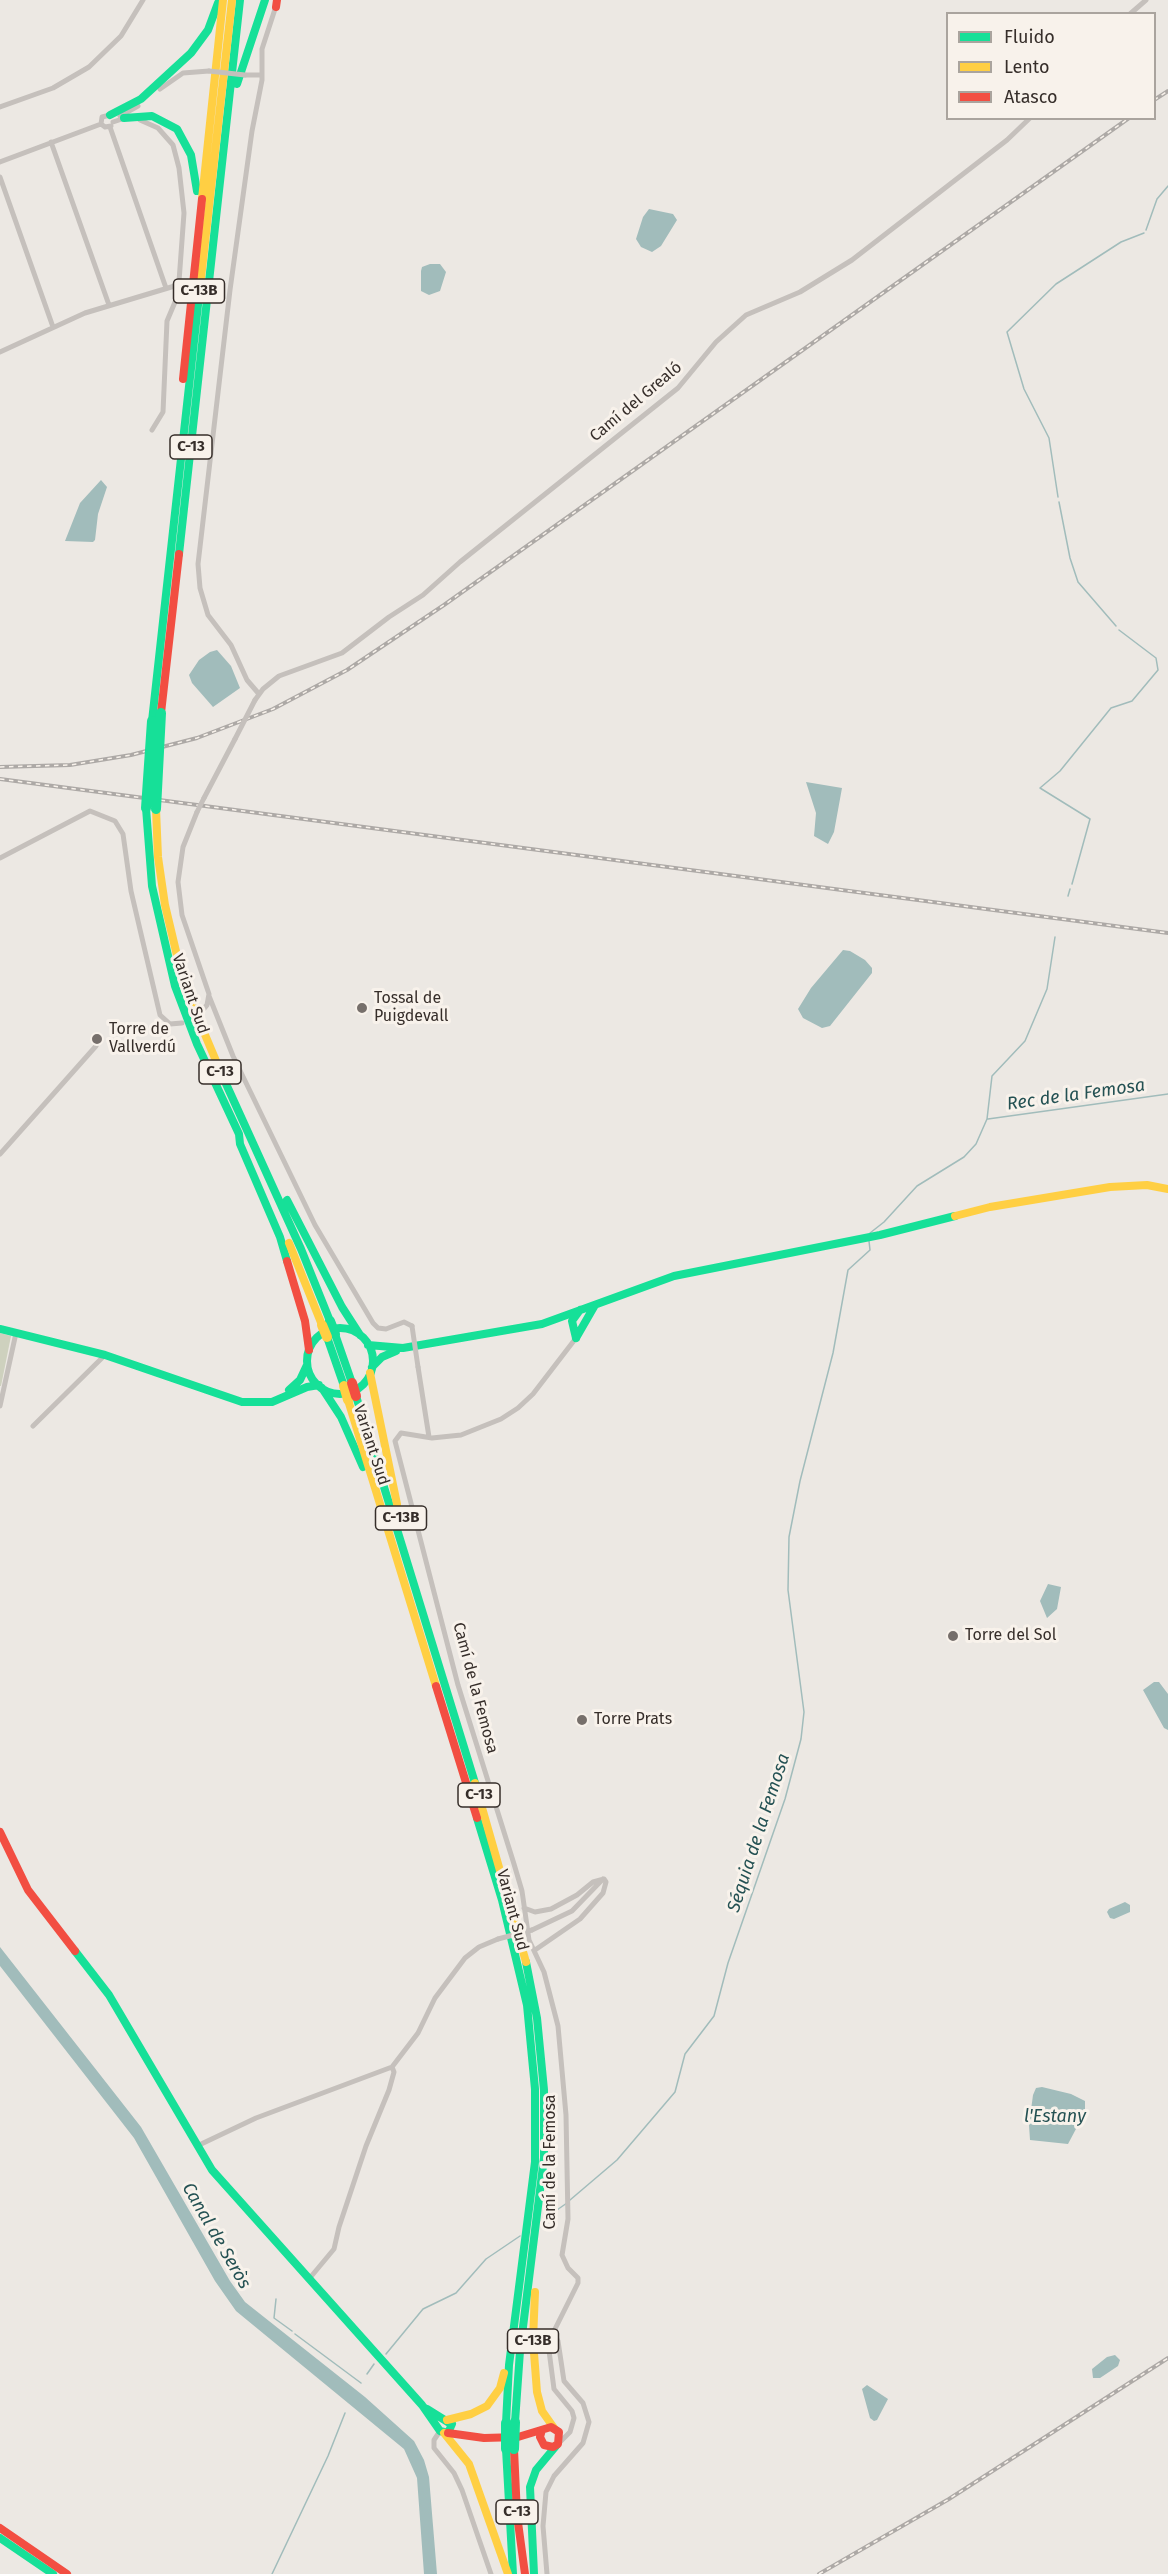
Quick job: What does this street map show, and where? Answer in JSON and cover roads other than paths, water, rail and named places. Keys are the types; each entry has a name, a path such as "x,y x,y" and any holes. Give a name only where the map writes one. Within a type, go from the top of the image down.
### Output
{"main road":[{"path":"114,120 141,99 191,53 208,30 221,0"},
{"name":"C-13","path":"221,0 186,336 166,562 167,583 152,721 152,886 167,959 188,1024 239,1134"},
{"name":"C-13B","path":"167,583 232,0"},
{"path":"220,182 240,0"},
{"name":"C-13","path":"151,809 220,182 224,173 241,69 265,0"},
{"path":"114,120 149,115 167,122 182,135 193,160 196,211 186,336"},
{"name":"Variant Sud","path":"151,809 170,930 184,985 207,1042 283,1208 331,1336 438,1661 501,1867 529,1974 540,2044 544,2146 542,2203 536,2252"},
{"path":"207,1042 214,1051 342,1307 360,1335 369,1345 380,1348 404,1348"},
{"path":"239,1134 240,1144 288,1259 305,1321 309,1350 308,1365 303,1377 285,1395 266,1403"},
{"name":"Variant Sud","path":"239,1134 326,1323"},
{"path":"0,1329 109,1356 239,1399 266,1403 307,1387 320,1387 334,1393 347,1392 359,1387 385,1355 404,1348 577,1317 596,1305 674,1276 870,1236 990,1207 1080,1191 1147,1185 1168,1189"},
{"path":"576,1338 577,1317"},
{"path":"309,1350 316,1338 333,1329 348,1329 360,1335"},
{"path":"369,1345 371,1370"},
{"path":"308,1365 312,1378 320,1387"},
{"name":"C-13B","path":"371,1370 391,1480 439,1653 438,1661"},
{"name":"C-13B","path":"320,1387 339,1412 354,1445 379,1512 412,1617 417,1621"},
{"path":"239,1399 268,1398 292,1388"},
{"name":"Variant Sud","path":"352,1398 417,1621"},
{"name":"C-13","path":"417,1621 504,1908 524,1989 532,2042 536,2104 530,2212 517,2308 510,2422 513,2574"},
{"path":"0,1832 28,1890 109,1995 196,2146 217,2176 422,2405 445,2427 469,2464 508,2574"},
{"name":"C-13","path":"510,2422 536,2252"},
{"name":"C-13B","path":"536,2252 534,2366 539,2403 557,2430"},
{"name":"C-13B","path":"445,2427 479,2411 496,2394 502,2381 517,2308"},
{"path":"445,2427 474,2437 518,2436 542,2430 557,2430 557,2445 536,2470 530,2487 534,2574"},
{"path":"542,2430 542,2443"},
{"path":"518,2436 542,2443 550,2448 557,2445"},
{"name":"C-13","path":"510,2449 525,2574"},
{"path":"0,2528 67,2574"},
{"path":"0,2538 53,2574"}],"street":[{"path":"0,107 53,88 89,67 121,36 143,0"},
{"path":"1132,12 1146,0"},
{"path":"259,694 247,680 231,645 208,615 201,593 198,564 224,332 262,75 262,49 277,2"},
{"path":"0,162 114,120 138,106 183,73 209,71 262,75"},
{"path":"101,124 102,117 114,120 139,120 158,128 170,140 176,153 184,213 177,297 167,321 163,412 152,430"},
{"path":"114,120 166,288"},
{"name":"Camí del Grealó","path":"429,1437 412,1326 404,1322 386,1329 378,1328 369,1317 315,1225 233,1056 209,996 189,939 178,891 181,854 197,812 259,694 285,673 342,653 389,617 416,600 459,562 678,388 716,342 742,317 762,306 800,292 852,260 1007,140 1028,120"},
{"path":"51,142 109,305"},
{"path":"0,177 53,327"},
{"path":"0,351 109,305 178,285"},
{"path":"0,858 90,811 108,816 115,821 123,834 131,891 159,1013 162,1019 170,1024 182,1023"},
{"path":"201,1012 209,996"},
{"path":"0,1154 96,1046"},
{"path":"0,1406 15,1333"},
{"name":"Camí de la Femosa","path":"571,2428 573,2413 557,2394 552,2380 548,2347 553,2331 578,2283 578,2278 568,2268 562,2254 567,2208 566,2115 558,2026 544,1972 529,1940 514,1864 461,1695 396,1447 397,1434 429,1437 473,1432 518,1408 547,1377 576,1338"},
{"path":"33,1426 109,1356"},
{"path":"524,1908 535,1912 551,1909 577,1895 593,1882 604,1879"},
{"path":"196,2146 256,2118 392,2067 418,2033 435,1998 465,1958 479,1947 498,1939 532,1930 572,1911 604,1879"},
{"path":"535,1950 571,1927 587,1912 606,1887 604,1879"},
{"path":"309,2279 334,2249 366,2146 389,2090 394,2072 392,2067"},
{"path":"547,2574 543,2526 546,2492 554,2476 581,2446 589,2422 584,2403 564,2381 558,2341 553,2331"},
{"path":"445,2427 434,2440 435,2450 459,2483 491,2574"},
{"path":"557,2430 571,2428"},
{"path":"557,2445 571,2428"}],"water":[{"path":"649,209 673,214 677,220 661,246 652,252 641,247 636,239 643,217"},
{"path":"440,264 446,272 440,291 429,295 421,291 421,271 422,267"},
{"path":"101,480 107,487 98,514 95,540 93,542 65,541 80,503"},
{"path":"217,650 231,666 240,688 213,707 192,683 189,675 199,660"},
{"path":"806,782 842,788 834,832 828,844 814,836 816,813"},
{"path":"843,950 850,951 865,960 872,968 872,973 830,1026 822,1028 803,1018 798,1009 811,988"},
{"path":"1048,1584 1061,1587 1057,1609 1047,1618 1040,1601"},
{"path":"1154,1682 1159,1682 1168,1694 1168,1730 1164,1728 1143,1690"},
{"path":"1125,1902 1130,1905 1130,1912 1114,1919 1110,1918 1107,1912 1109,1909"},
{"path":"0,1947 141,2127 230,2281 245,2302 365,2397 414,2441 424,2460 429,2477 437,2574 424,2574 417,2478 404,2449 236,2311 215,2281 134,2138 0,1966"},
{"name":"l'Estany","path":"1042,2087 1071,2094 1085,2101 1085,2112 1068,2144 1030,2140 1029,2125 1033,2095 1036,2088"},
{"path":"1115,2355 1120,2360 1118,2366 1100,2378 1093,2378 1092,2369 1107,2357"},
{"path":"867,2385 888,2399 877,2420 874,2421 870,2418 862,2389"}],"waterway":[{"name":"Séquia de la Femosa","path":"1146,230 1157,199 1168,186"},
{"name":"Séquia de la Femosa","path":"1058,497 1049,438 1024,389 1007,332 1056,284 1121,242 1144,233"},
{"name":"Séquia de la Femosa","path":"1059,502 1070,558 1078,582 1116,626"},
{"name":"Séquia de la Femosa","path":"1072,884 1090,819 1040,788 1060,771 1111,708 1132,701 1158,670 1156,658 1119,630"},
{"name":"Séquia de la Femosa","path":"1068,896 1070,889"},
{"name":"Séquia de la Femosa","path":"870,1233 884,1222 917,1186 964,1157 976,1144 987,1119 992,1076 1025,1041 1047,989 1055,937"},
{"name":"Rec de la Femosa","path":"988,1119 1168,1094"},
{"name":"Séquia de la Femosa","path":"570,2200 617,2160 675,2092 685,2054 714,2016 728,1963 785,1799 801,1739 804,1712 788,1590 789,1537 800,1481 833,1353 848,1270 870,1250 869,1241"},
{"name":"Séquia de la Femosa","path":"541,2221 567,2203"},
{"name":"Séquia de la Femosa","path":"386,2354 423,2309 456,2293 486,2259 520,2236"},
{"path":"276,2299 274,2318 292,2331"},
{"path":"295,2334 361,2383"},
{"name":"Séquia de la Femosa","path":"367,2374 374,2364"},
{"name":"Séquia de la Femosa","path":"272,2574 328,2456 345,2413"}],"railway":[{"path":"1156,99 1168,91"},
{"path":"0,767 70,765 131,755 197,738 273,709 347,670 444,605 1126,120"},
{"path":"0,779 1168,933"},
{"path":"819,2574 949,2499 1168,2358"}],"place":[{"name":"Tossal de Puigdevall","path":"362,1008"},
{"name":"Torre de Vallverdú","path":"97,1039"},
{"name":"Torre del Sol","path":"953,1636"},
{"name":"Torre Prats","path":"582,1720"}],"water label":[{"name":"Canal de Seròs","path":"216,2236"}]}
